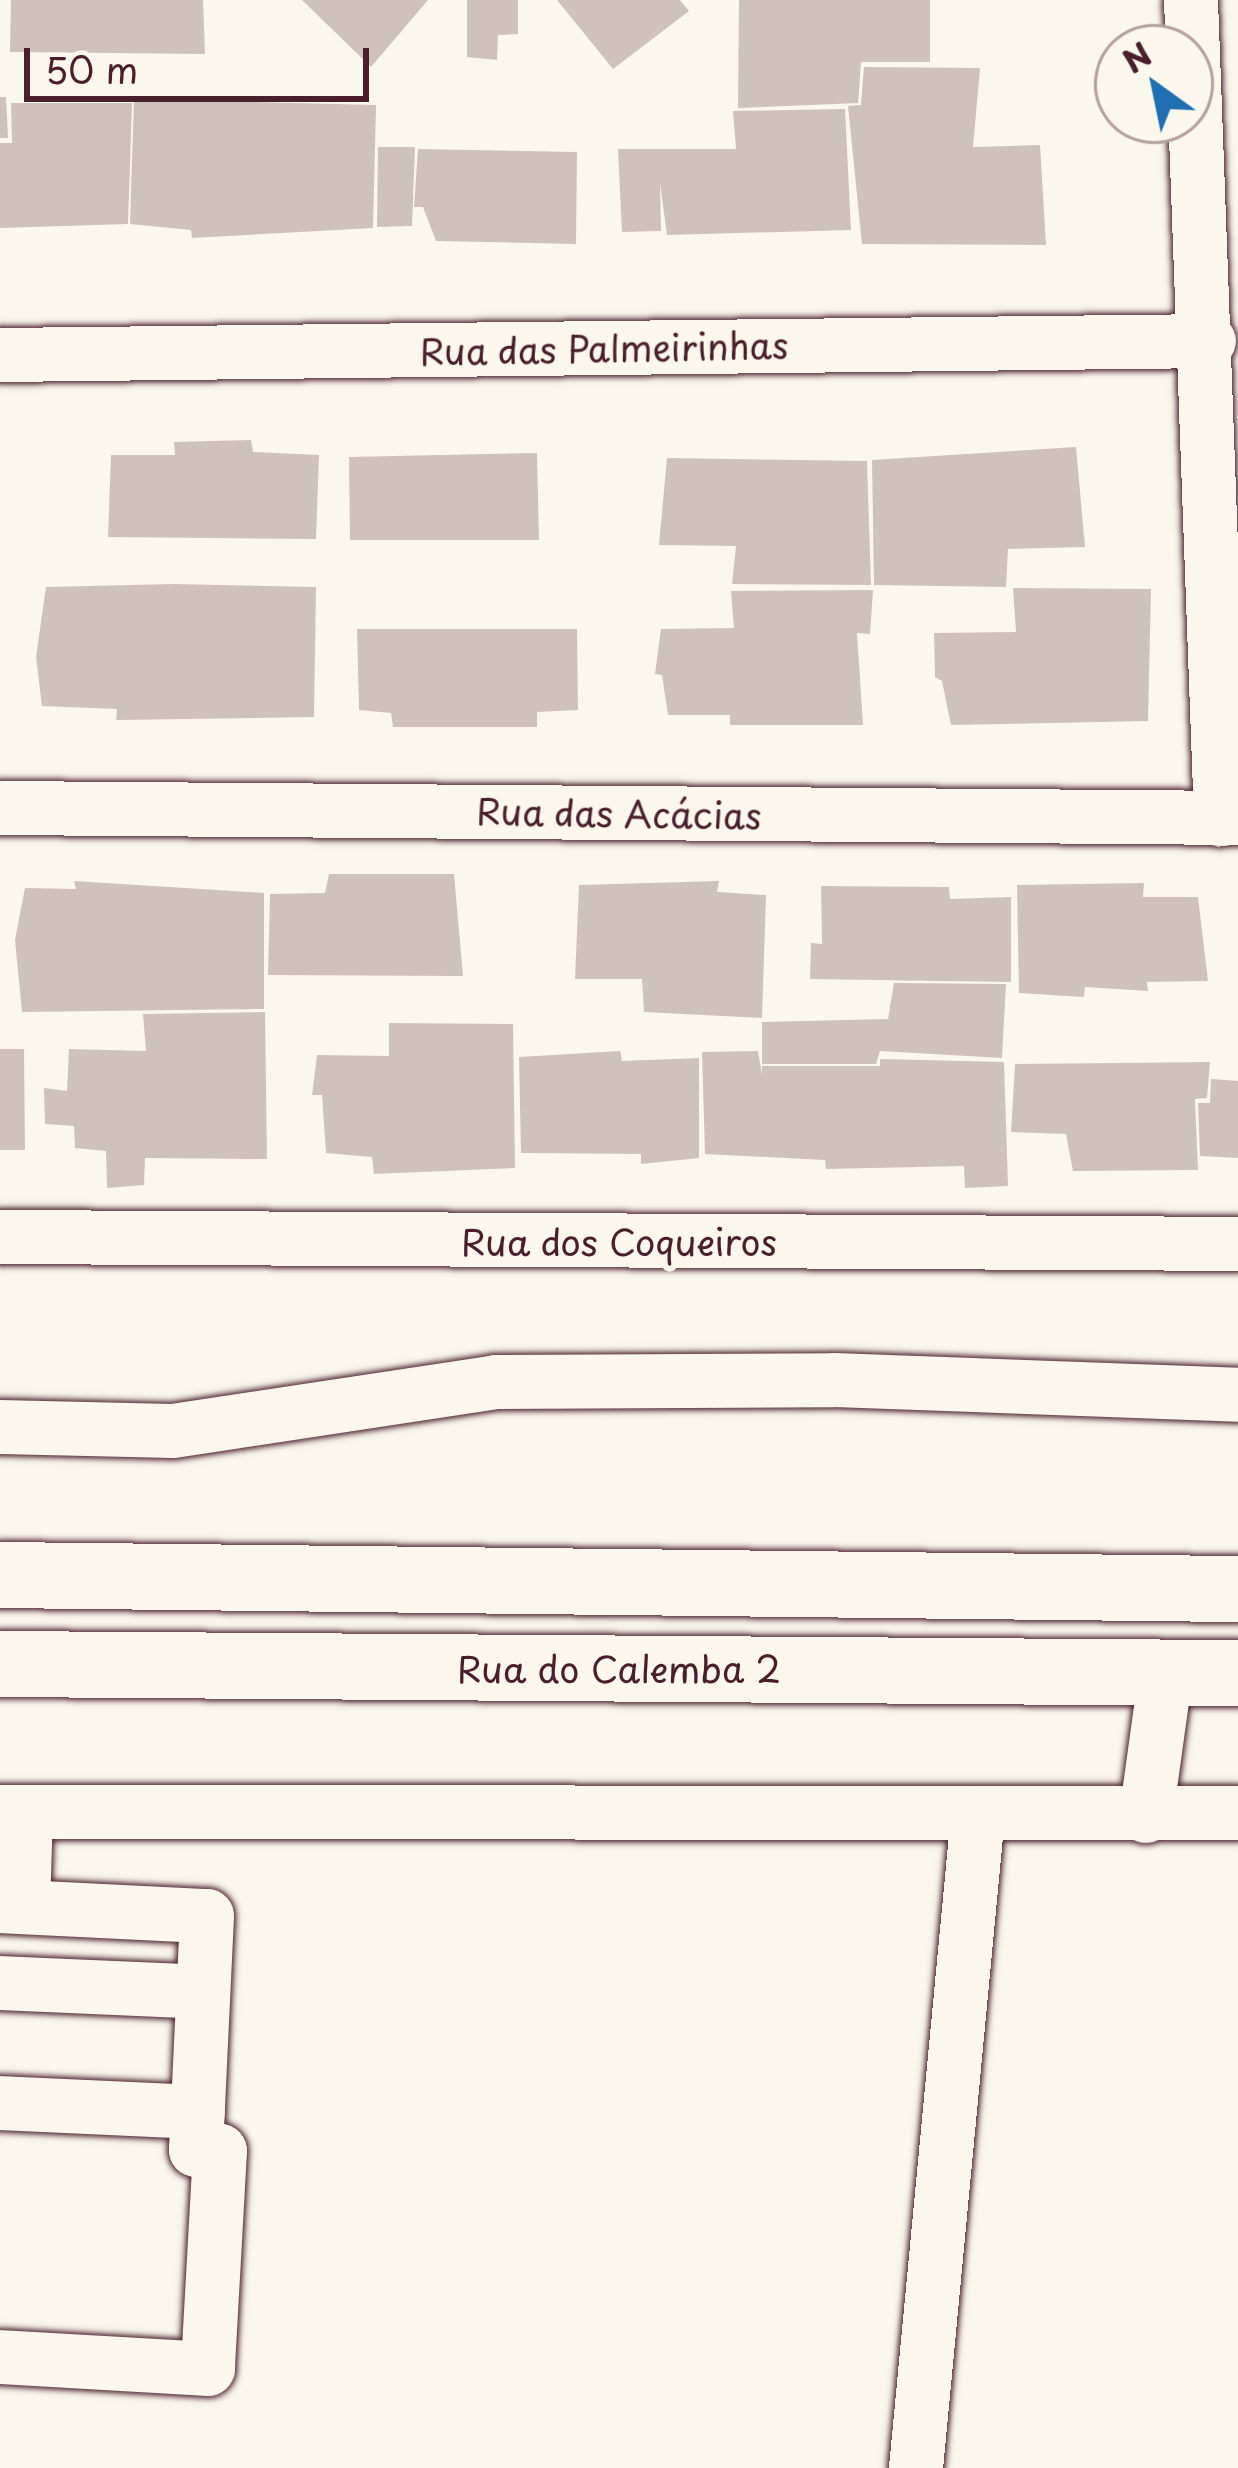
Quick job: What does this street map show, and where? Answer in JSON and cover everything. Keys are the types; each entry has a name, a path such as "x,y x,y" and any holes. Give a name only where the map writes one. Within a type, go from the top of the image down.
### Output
{"main road":[{"path":"0,1575 1238,1589"},
{"name":"Rua do Calemba 2","path":"0,1664 1238,1673"}],"street":[{"path":"1191,0 1230,819"},
{"name":"Rua das Palmeirinhas","path":"0,355 1209,341"},
{"name":"Rua das Acácias","path":"0,808 1230,819"},
{"name":"Rua dos Coqueiros","path":"0,1237 1238,1244"},
{"path":"0,1427 173,1431 496,1382 834,1380 1238,1394"},
{"path":"1146,1816 1166,1671"},
{"path":"0,2357 208,2369 220,2151 196,2150 207,1916 11,1906 13,1813 1238,1814"},
{"path":"916,2468 949,2059 978,1814"},
{"path":"0,1983 203,1992"},
{"path":"12,2115 197,2111"}],"building":[{"path":"11,0 203,0 205,54 10,52"},
{"path":"302,0 428,0 371,67"},
{"path":"467,0 518,0 518,34 498,35 497,60 467,57"},
{"path":"557,0 680,0 689,11 613,69"},
{"path":"739,0 930,0 930,62 861,62 858,103 738,108"},
{"path":"864,67 980,68 973,147 1040,145 1046,245 862,244 848,106 861,105"},
{"path":"0,97 6,97 8,138 0,138"},
{"path":"134,99 376,105 373,228 192,238 191,230 130,224"},
{"path":"11,103 132,103 128,224 0,228 0,143 12,143"},
{"path":"845,109 851,230 667,235 660,183 661,231 622,232 618,149 736,149 733,111"},
{"path":"378,147 415,147 412,226 377,227"},
{"path":"418,149 577,152 576,244 436,241 423,207 414,207"},
{"path":"251,440 253,452 319,455 316,539 108,537 111,455 175,455 174,442"},
{"path":"1076,447 1085,547 1008,549 1006,587 874,585 872,460"},
{"path":"537,453 539,540 350,540 349,457"},
{"path":"667,458 867,461 871,585 732,584 736,546 659,545"},
{"path":"46,587 316,587 314,717 116,720 117,709 42,706 36,657"},
{"path":"1013,588 1151,589 1148,721 951,725 942,681 935,677 934,633 1016,632"},
{"path":"873,590 870,634 857,633 863,725 730,725 730,715 668,715 662,675 655,674 661,629 734,628 731,591"},
{"path":"357,629 577,629 578,710 537,712 537,727 393,727 391,713 359,710"},
{"path":"329,874 454,874 463,976 268,975 270,894 325,893"},
{"path":"74,881 264,893 264,1009 22,1012 15,940 25,888 76,889"},
{"path":"719,881 717,892 766,895 762,1018 644,1012 642,979 575,979 579,885"},
{"path":"1144,883 1143,897 1198,897 1208,981 1147,982 1148,991 1085,987 1084,997 1019,993 1017,885"},
{"path":"821,886 949,887 950,899 1011,897 1011,982 810,979 811,943 822,944"},
{"path":"894,983 1006,984 1002,1058 880,1051 876,1064 762,1064 762,1022 888,1019"},
{"path":"265,1012 267,1159 145,1158 144,1185 107,1188 106,1151 75,1148 74,1126 45,1124 44,1088 67,1091 69,1049 146,1051 143,1014"},
{"path":"389,1023 513,1024 515,1168 374,1174 372,1157 326,1153 322,1095 312,1095 317,1055 389,1056"},
{"path":"0,1049 24,1049 25,1150 0,1150"},
{"path":"620,1051 622,1061 699,1058 699,1158 641,1164 641,1154 521,1153 519,1057"},
{"path":"758,1051 762,1075 762,1066 880,1066 880,1059 1004,1062 1008,1186 965,1188 964,1166 826,1169 825,1160 705,1154 702,1052"},
{"path":"1210,1062 1207,1098 1195,1099 1198,1170 1073,1171 1066,1134 1011,1132 1015,1064"},
{"path":"1211,1079 1238,1081 1238,1158 1200,1156 1198,1103 1210,1103"}]}
